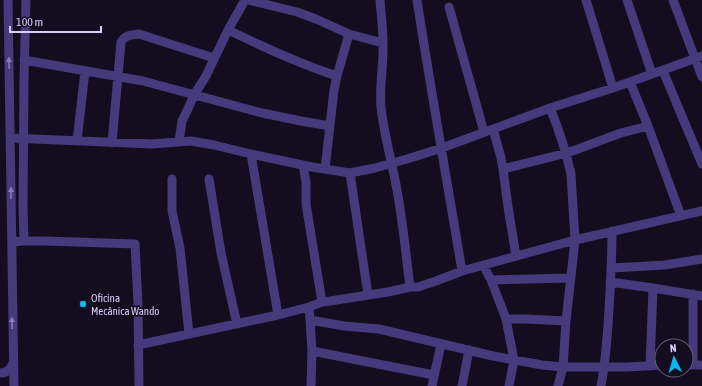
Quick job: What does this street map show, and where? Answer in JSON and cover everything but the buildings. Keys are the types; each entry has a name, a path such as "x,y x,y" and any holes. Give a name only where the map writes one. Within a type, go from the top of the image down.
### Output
{"street":[{"path":"8,0 14,386"},
{"path":"24,241 24,60 26,0"},
{"path":"179,142 182,121 194,95 206,76 228,30 247,0 297,12 316,18 349,34 383,42"},
{"path":"380,0 383,42 380,94 383,125 392,164 405,241 410,287"},
{"path":"417,0 426,62 462,271"},
{"path":"586,0 612,88"},
{"path":"627,0 652,74"},
{"path":"673,0 698,58 702,77"},
{"path":"448,7 489,130 501,158 516,256"},
{"path":"228,30 315,69 337,76"},
{"path":"112,143 121,42 124,38 131,34 139,34 214,58"},
{"path":"325,170 332,105 337,76 349,34"},
{"path":"11,138 160,144 191,141 325,170 350,173 392,164 442,148 550,108 698,58"},
{"path":"24,60 143,81 262,113 330,126"},
{"path":"77,141 85,71"},
{"path":"663,71 702,164"},
{"path":"630,82 681,216"},
{"path":"550,108 567,153 571,174 575,240 562,368 558,386"},
{"path":"503,169 567,153 621,132 648,126"},
{"path":"251,154 278,315"},
{"path":"303,165 306,182 306,204 322,302"},
{"path":"350,173 368,295"},
{"path":"172,179 172,210 180,248 189,334"},
{"path":"209,179 221,253 237,324"},
{"path":"138,345 278,315 322,302 424,285 462,271 575,240 702,211"},
{"path":"602,386 605,367 612,268 612,231"},
{"path":"12,242 135,244 138,304 139,386"},
{"path":"612,268 660,266 702,259"},
{"path":"483,266 491,280 506,319 514,360 510,386"},
{"path":"491,280 571,278"},
{"path":"610,282 698,295 694,365"},
{"path":"650,366 653,288"},
{"path":"309,307 312,351 311,386"},
{"path":"506,319 566,321"},
{"path":"310,320 344,326 372,328 514,360 562,368 654,366"},
{"path":"432,386 441,344"},
{"path":"462,386 469,350"},
{"path":"312,351 434,375"},
{"path":"0,373 5,373 8,371 13,362"},
{"path":"8,386 13,362"}],"place":[{"name":"Oficina Mecânica Wando","path":"83,304"}]}
